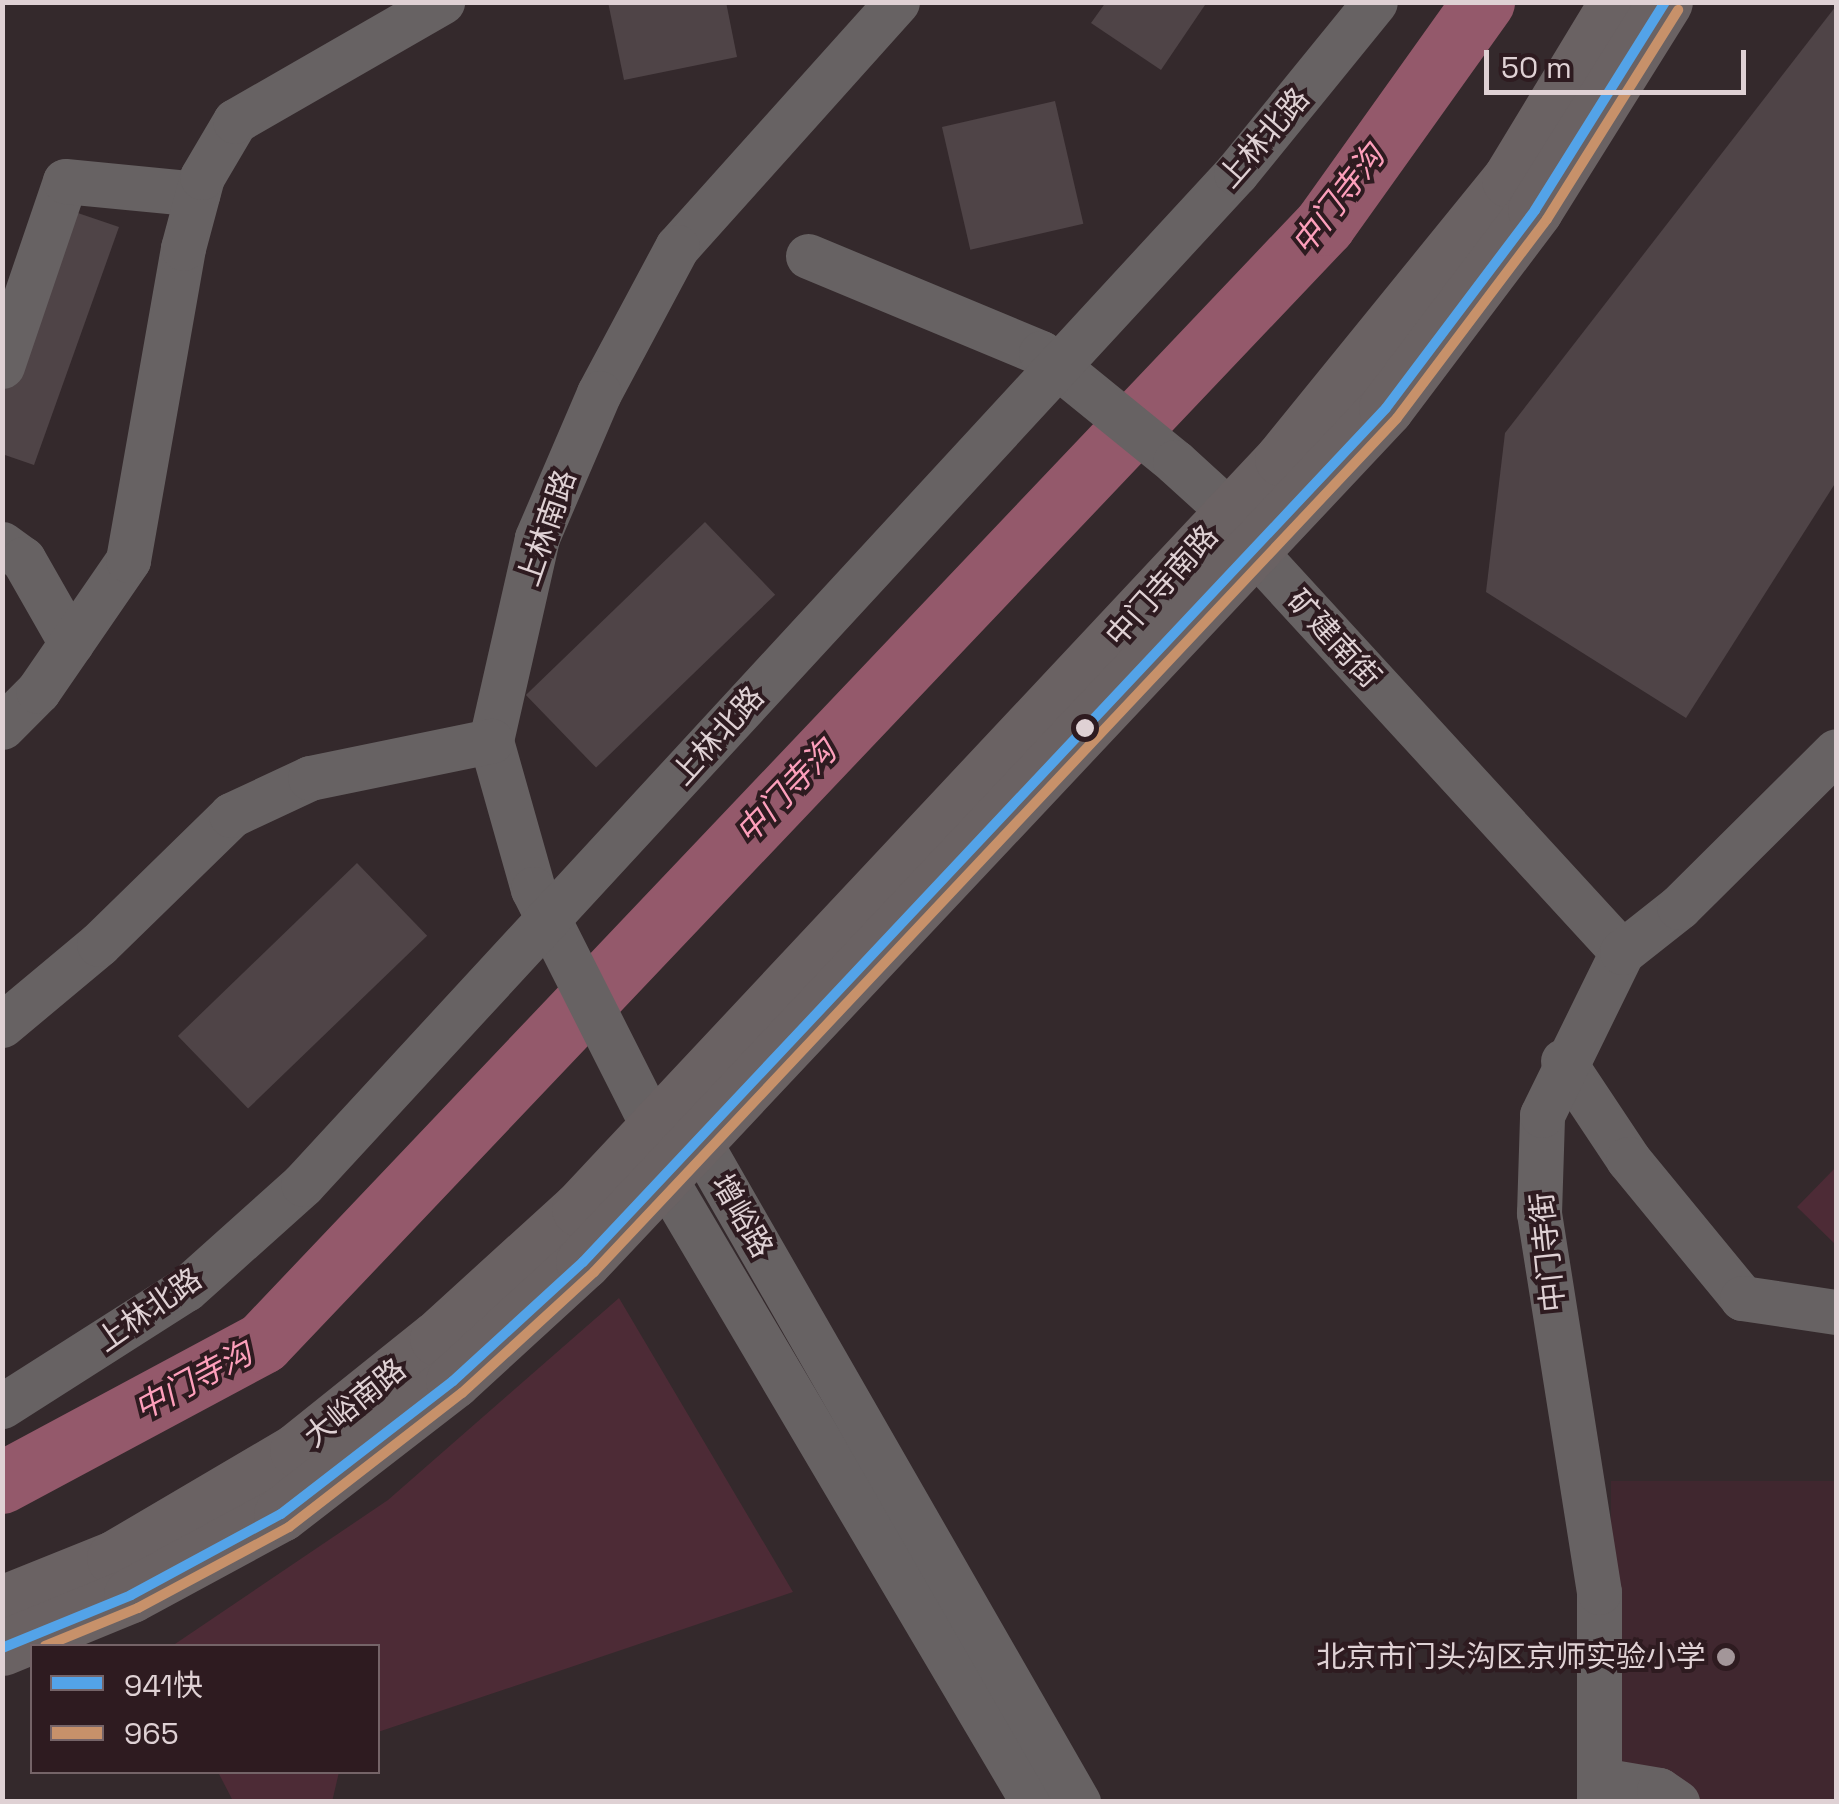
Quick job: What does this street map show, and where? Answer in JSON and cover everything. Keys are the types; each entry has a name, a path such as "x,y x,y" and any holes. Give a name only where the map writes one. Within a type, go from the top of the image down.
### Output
{"main road":[{"name":"中门寺南路","path":"670,1146 1242,531 1453,254 1552,115 1617,2"},
{"name":"中门寺南路","path":"1242,531 1386,408 1535,210 1665,2"},
{"name":"大峪南路","path":"2,1603 114,1558 297,1450 437,1338 579,1210 670,1146"},
{"name":"大峪南路","path":"2,1648 131,1595 281,1514 453,1382 583,1262 670,1146"}],"street":[{"path":"2,726 38,692 128,560 197,194 234,121 442,2"},
{"name":"上林南路","path":"670,1146 615,1061 548,925 510,824 491,741 537,538 599,394 678,247 898,2"},
{"name":"上林北路","path":"2,1406 200,1276 303,1184 548,925 1055,365 1236,173 1375,2"},
{"path":"2,366 65,180 197,194"},
{"name":"矿建南街","path":"808,256 1055,365 1175,462 1622,952"},
{"path":"2,544 23,559 71,643"},
{"path":"2,1026 99,944 231,815 310,778 491,741"},
{"name":"中门寺街","path":"1600,1790 1599,1592 1539,1213 1542,1115 1563,1060 1622,952 1679,908 1836,751"},
{"path":"1563,1060 1628,1159 1742,1298 1836,1312"},
{"name":"增峪路","path":"670,1146 1032,1802"},
{"name":"增峪路","path":"670,1146 1078,1802"},
{"path":"1600,1790 1659,1790 1677,1802"}],"shaded area":[{"path":"1836,1167 1836,1245 1797,1207"},
{"path":"619,1298 793,1592 380,1731 380,1644 175,1644 388,1500"},
{"name":"北京市门头沟区京师实验小学","path":"1611,1481 1836,1481 1836,1801 1611,1801"},
{"path":"219,1774 339,1774 332,1802 233,1801"}],"building":[{"path":"608,2 726,2 737,57 624,80"},
{"path":"1106,2 1207,2 1161,70 1091,23"},
{"path":"1836,6 1836,482 1686,718 1486,592 1505,433"},
{"path":"1055,101 1083,224 970,250 942,127"},
{"path":"69,210 119,227 34,465 2,454 2,397"},
{"path":"705,522 775,595 596,768 526,695"},
{"path":"357,863 427,936 248,1109 178,1036"}],"waterway":[{"name":"中门寺沟","path":"2,1483 263,1343 1325,225 1484,2"}],"transit line":[{"name":"941快","path":"2,1648 131,1595 281,1514 453,1381 583,1262 1386,408 1535,210 1665,2"},
{"name":"965","path":"50,1644 138,1608 289,1527 462,1393 594,1272 1397,418 1547,219 1678,10"}],"place":[{"name":"北京市门头沟区京师实验小学","path":"1726,1657"}]}
